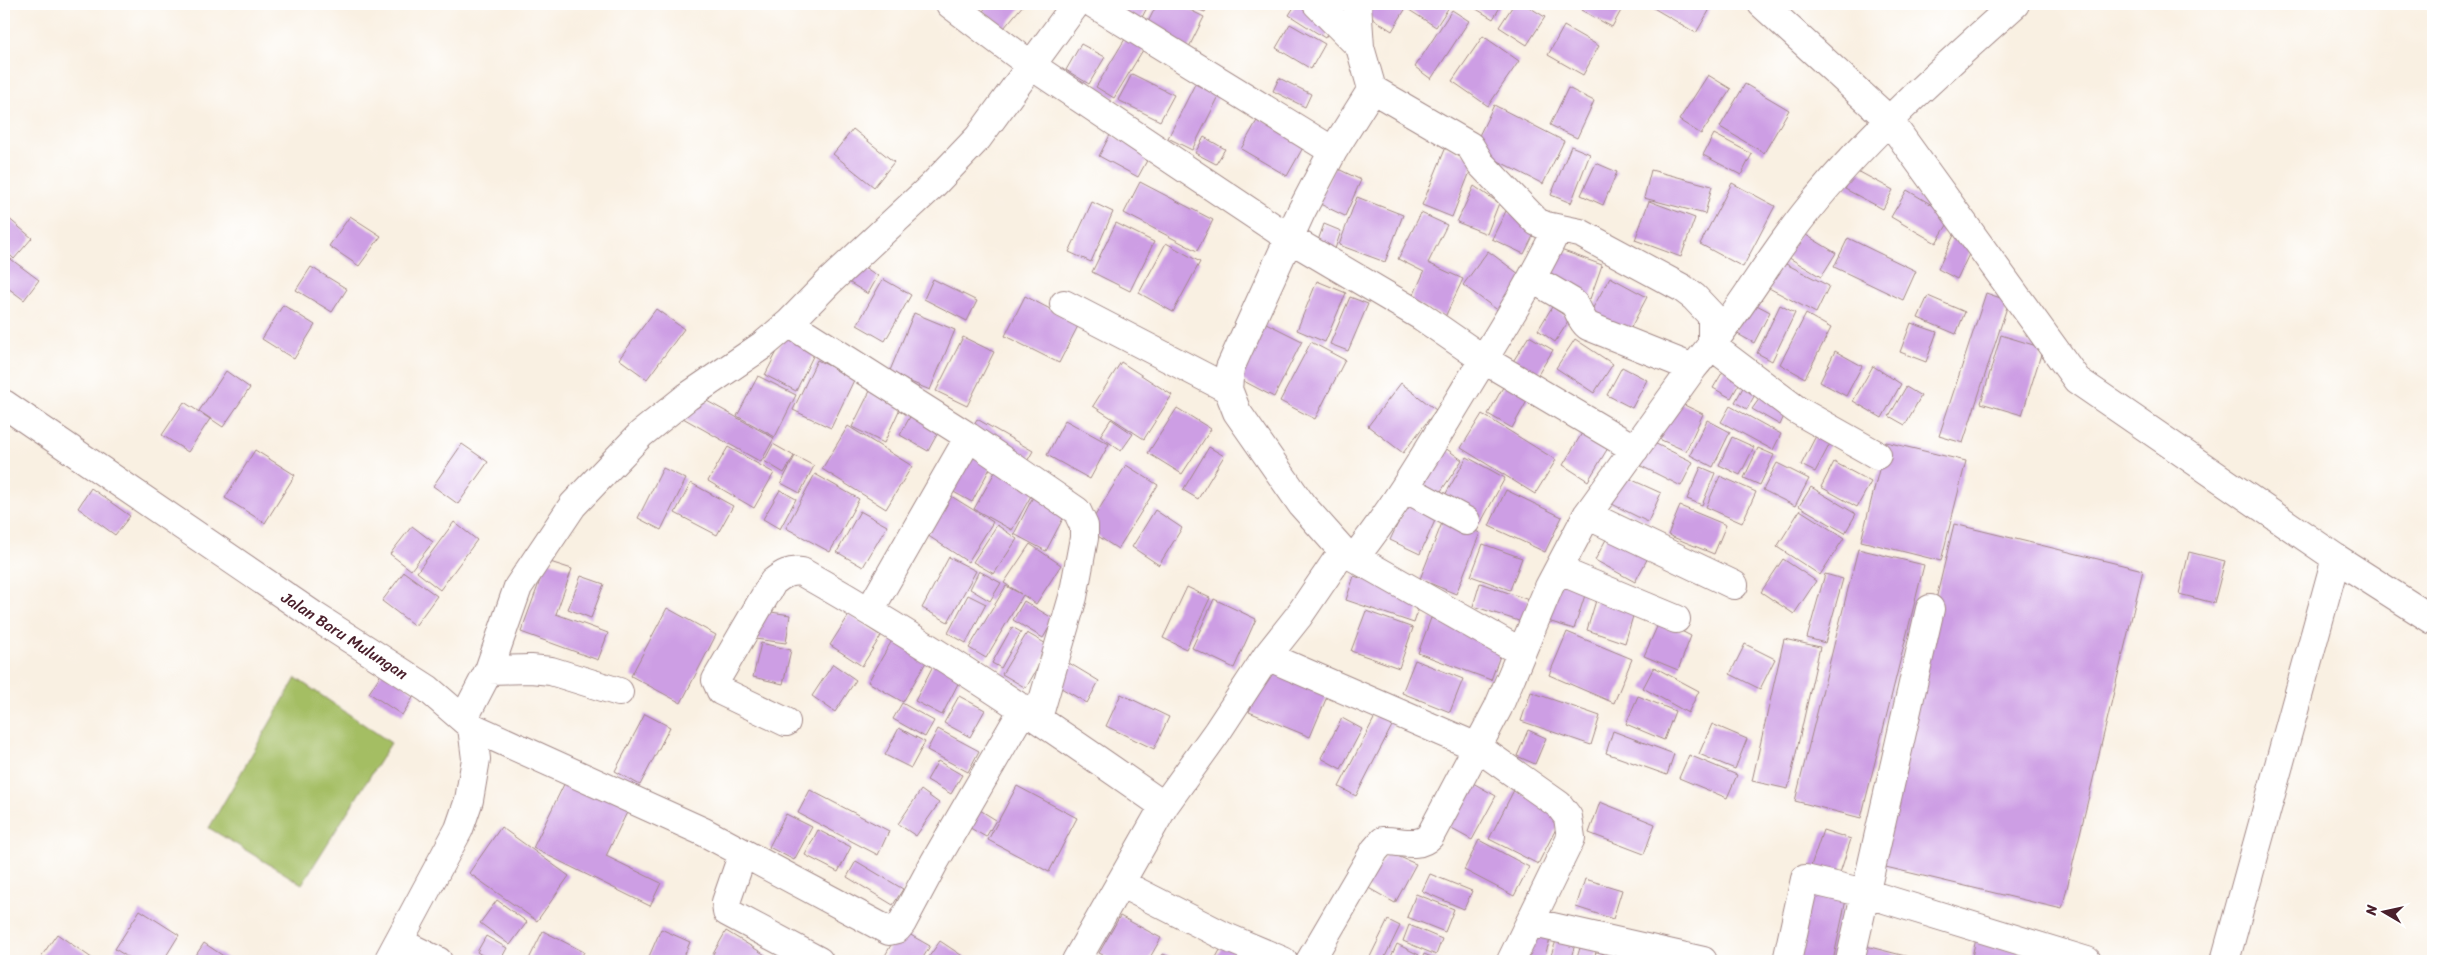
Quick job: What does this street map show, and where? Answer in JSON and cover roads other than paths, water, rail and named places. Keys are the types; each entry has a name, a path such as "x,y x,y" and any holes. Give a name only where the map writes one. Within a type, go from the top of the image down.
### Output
{"street":[{"path":"950,4 1032,66 1289,238 1421,316 1483,360 1635,449"},
{"path":"438,961 394,952 459,829 469,800 476,759 468,723 490,670 518,587 573,504 641,434 687,397 763,345 790,323 829,282 932,186 978,138 1076,4"},
{"path":"1094,4 1333,151"},
{"path":"1318,4 1360,46"},
{"path":"1357,4 1360,46 1372,89 1470,146 1482,164 1537,222 1557,229 1580,233 1694,297 1712,316 1712,346"},
{"path":"1762,4 1888,120 2077,380 2336,558 2433,620"},
{"path":"1310,961 1375,850 1383,841 1415,844 1425,841 1430,836 1498,708 1558,570 1587,515 1693,368 1712,346 1806,212 1888,120 2015,4"},
{"path":"1372,89 1333,151 1289,238 1230,368 1228,389 1238,412 1302,505 1349,554 1522,652"},
{"path":"1076,961 1164,806 1218,732 1267,656 1405,488 1533,278 1557,229"},
{"path":"1533,278 1577,306 1582,321 1588,326 1693,368"},
{"path":"1064,304 1228,389"},
{"path":"790,323 969,437 1077,511 1084,526 1084,538 1073,597 1031,713"},
{"path":"1712,346 1798,410 1877,455"},
{"name":"Jalan Baru Mulungan","path":"4,404 314,615 428,689 468,723 704,832 882,928 893,931 902,923 934,863 1031,713"},
{"path":"870,610 969,437"},
{"path":"1405,488 1466,521"},
{"path":"1587,515 1734,585"},
{"path":"2225,961 2336,558"},
{"path":"786,722 721,691 716,680 773,582 793,570 802,572 870,610 1031,713 1164,806"},
{"path":"1558,570 1676,620"},
{"path":"1850,961 1930,609"},
{"path":"1267,656 1477,747 1559,805 1568,817 1571,838 1511,961"},
{"path":"490,670 531,669 551,671 619,692"},
{"path":"744,853 726,902 727,912 734,918 819,961"},
{"path":"1787,961 1805,879 1865,893 2087,961"},
{"path":"1120,883 1226,937 1284,961"},
{"path":"1530,922 1703,961"}]}
